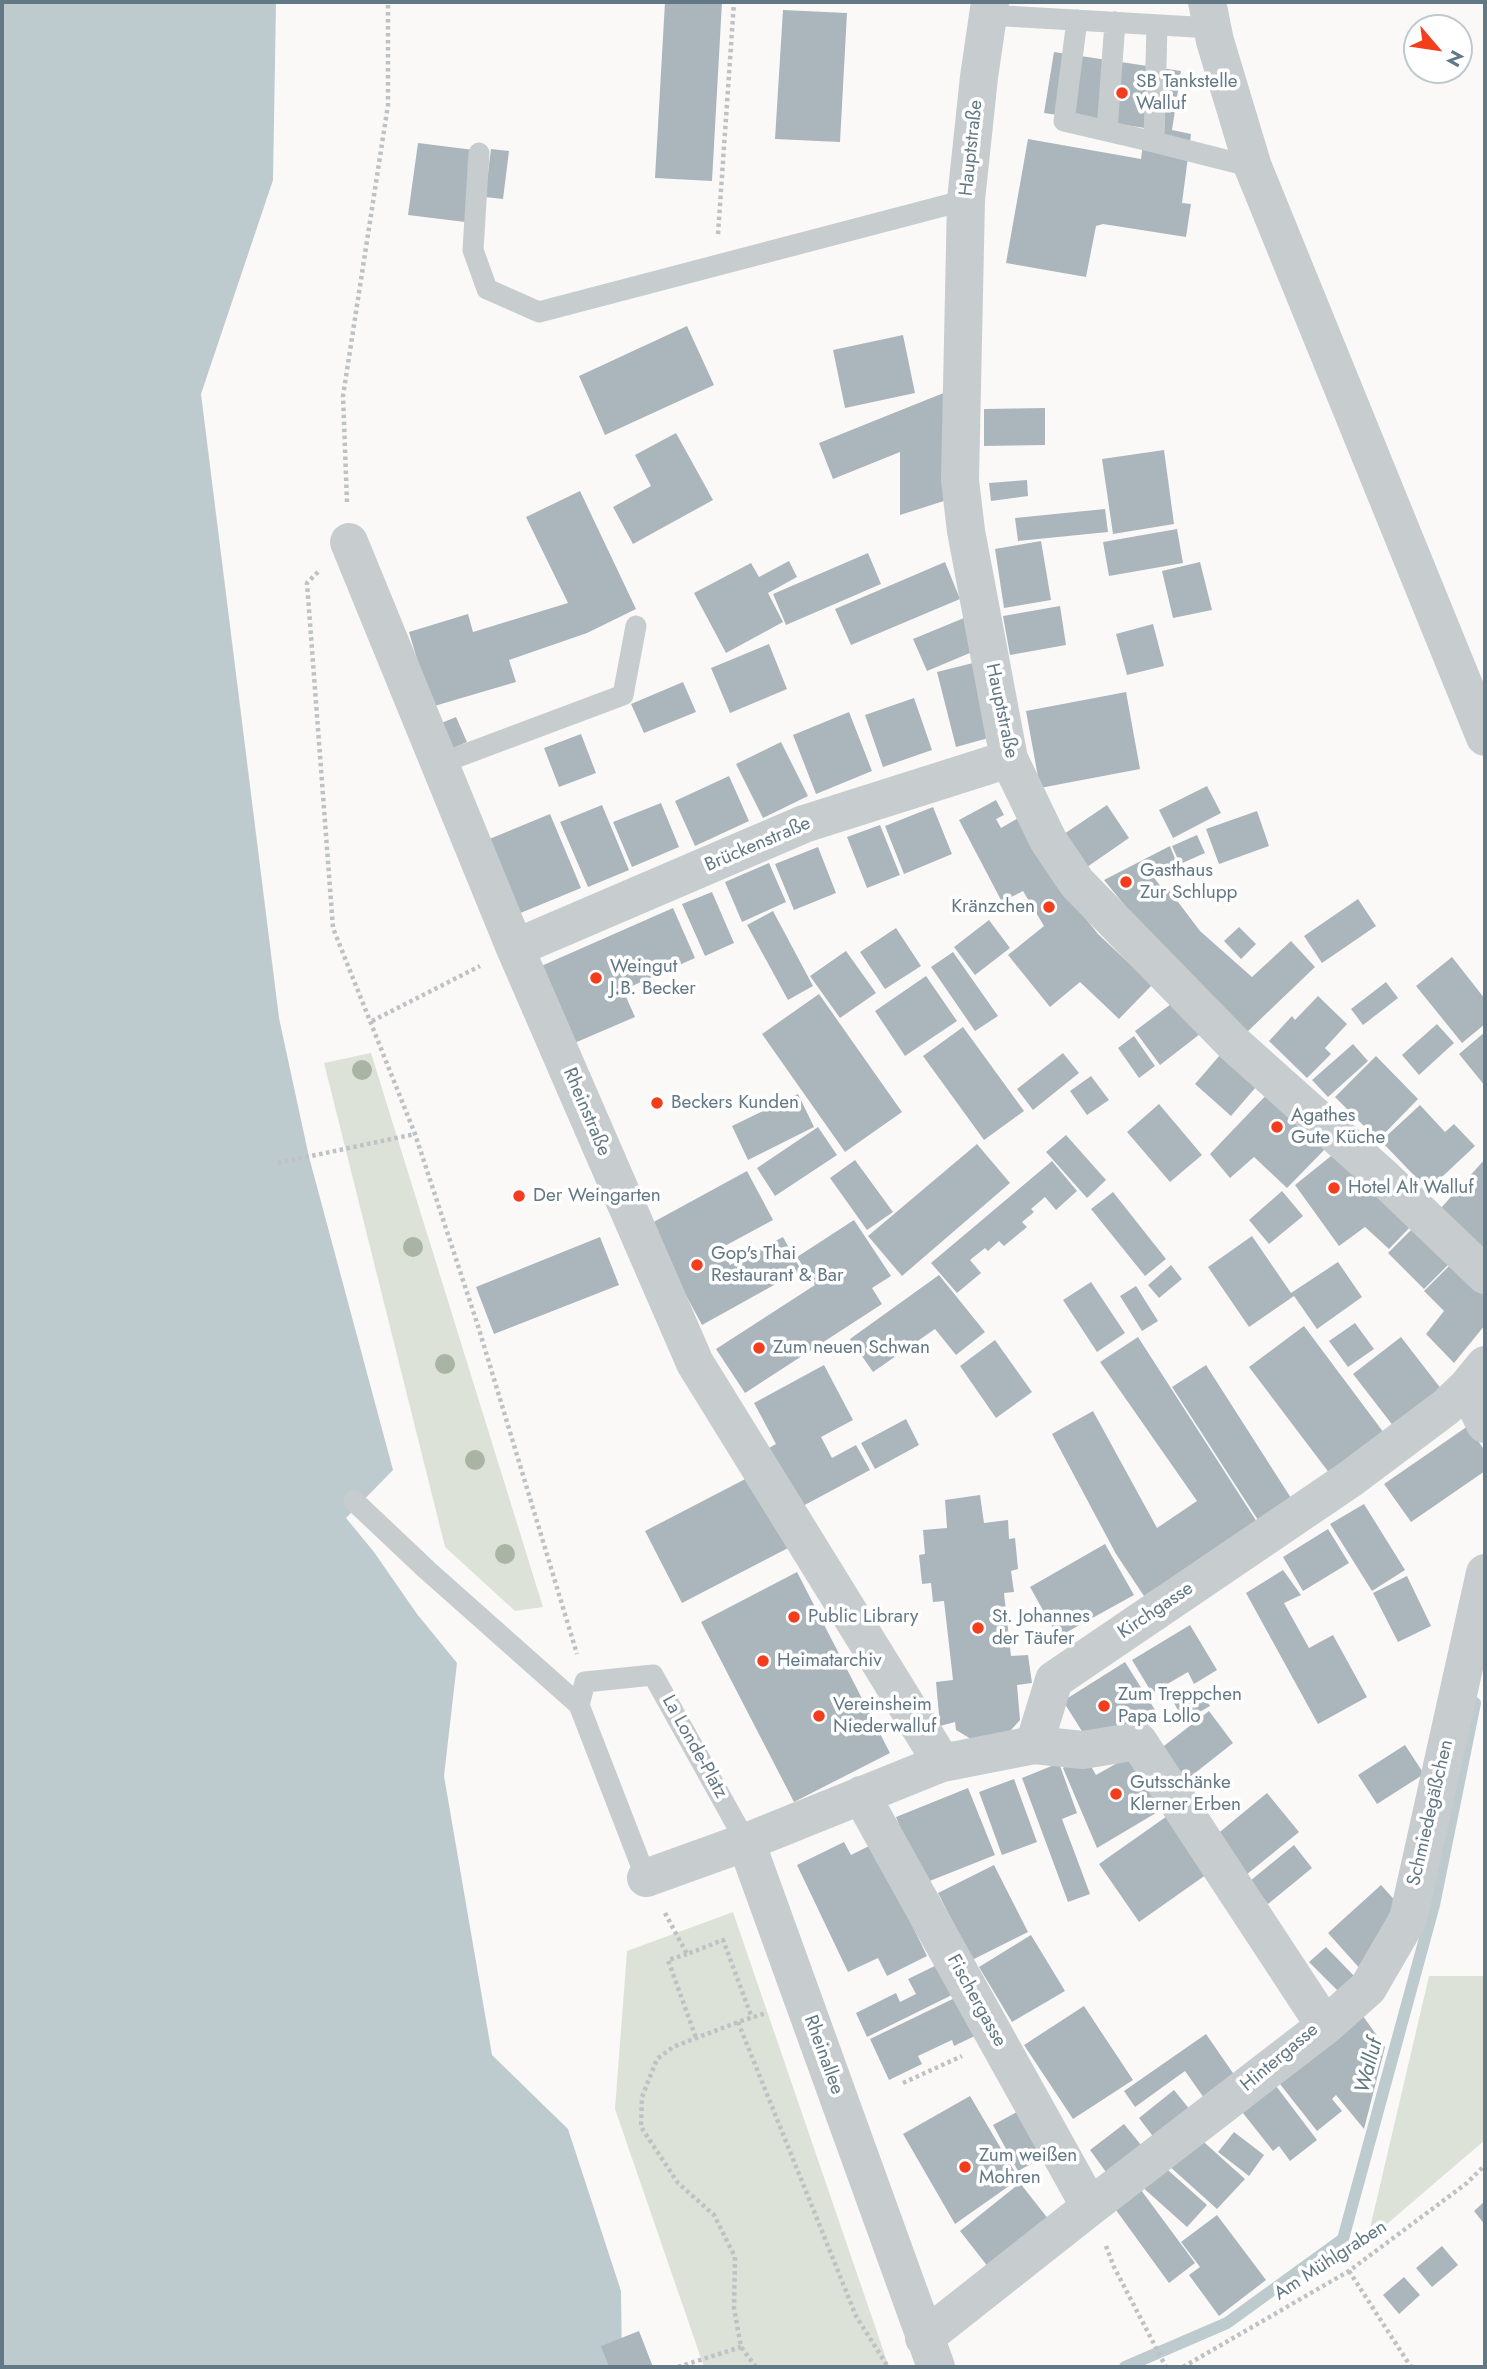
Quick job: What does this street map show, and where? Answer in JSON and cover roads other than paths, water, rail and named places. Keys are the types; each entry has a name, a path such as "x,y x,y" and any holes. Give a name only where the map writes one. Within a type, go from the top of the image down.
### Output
{"street":[{"name":"Hauptstraße","path":"989,9 966,200 960,480 966,531 1009,759 1048,840 1077,883 1233,1044 1384,1178 1485,1275"},
{"path":"1210,15 1253,167 1485,737"},
{"name":"Rheinstraße","path":"348,542 515,948 695,1363 942,1763"},
{"name":"Brückenstraße","path":"515,948 804,824 1009,759"},
{"path":"1476,1376 1485,1424"},
{"name":"Kirchgasse","path":"1034,1745 1054,1680 1350,1479 1446,1407 1476,1376"},
{"name":"Schmiedegäßchen","path":"1325,2026 1368,1988 1408,1919 1485,1573"},
{"name":"Hintergasse","path":"930,2353 1090,2207 1325,2026 1138,1741 1083,1750 1034,1745"},
{"path":"646,1878 746,1842 942,1763 1034,1745"},
{"name":"Fischergasse","path":"861,1795 1090,2207"},
{"name":"Rheinallee","path":"746,1842 930,2353"}],"lane":[{"path":"989,9 1077,20 1157,25 1210,15"},
{"path":"1077,20 1064,121 1253,167"},
{"path":"1107,131 1115,22"},
{"path":"1154,142 1157,25"},
{"path":"480,153 473,250 487,289 539,312 966,200"},
{"path":"439,764 623,695 636,626"},
{"path":"354,1501 579,1705 646,1878"},
{"name":"La Londe-Platz","path":"579,1705 585,1682 653,1675 746,1842"}],"waterway":[{"name":"Walluf","path":"1125,2367 1227,2323 1343,2239 1434,1905 1475,1703"}],"place":[{"name":"SB Tankstelle Walluf","path":"1122,93"},
{"name":"Gasthaus Zur Schlupp","path":"1126,882"},
{"name":"Kränzchen","path":"1049,907"},
{"name":"Weingut J.B. Becker","path":"596,978"},
{"name":"Beckers Kunden","path":"657,1103"},
{"name":"Agathes Gute Küche","path":"1277,1127"},
{"name":"Hotel Alt Walluf","path":"1334,1188"},
{"name":"Der Weingarten","path":"519,1196"},
{"name":"Gop's Thai Restaurant & Bar","path":"697,1265"},
{"name":"Zum neuen Schwan","path":"759,1348"},
{"name":"Public Library","path":"794,1617"},
{"name":"St. Johannes der Täufer","path":"978,1628"},
{"name":"Heimatarchiv","path":"763,1661"},
{"name":"Zum Treppchen Papa Lollo","path":"1104,1706"},
{"name":"Vereinsheim Niederwalluf","path":"819,1716"},
{"name":"Gutsschänke Klerner Erben","path":"1116,1794"},
{"name":"Zum weißen Mohren","path":"965,2167"}]}
